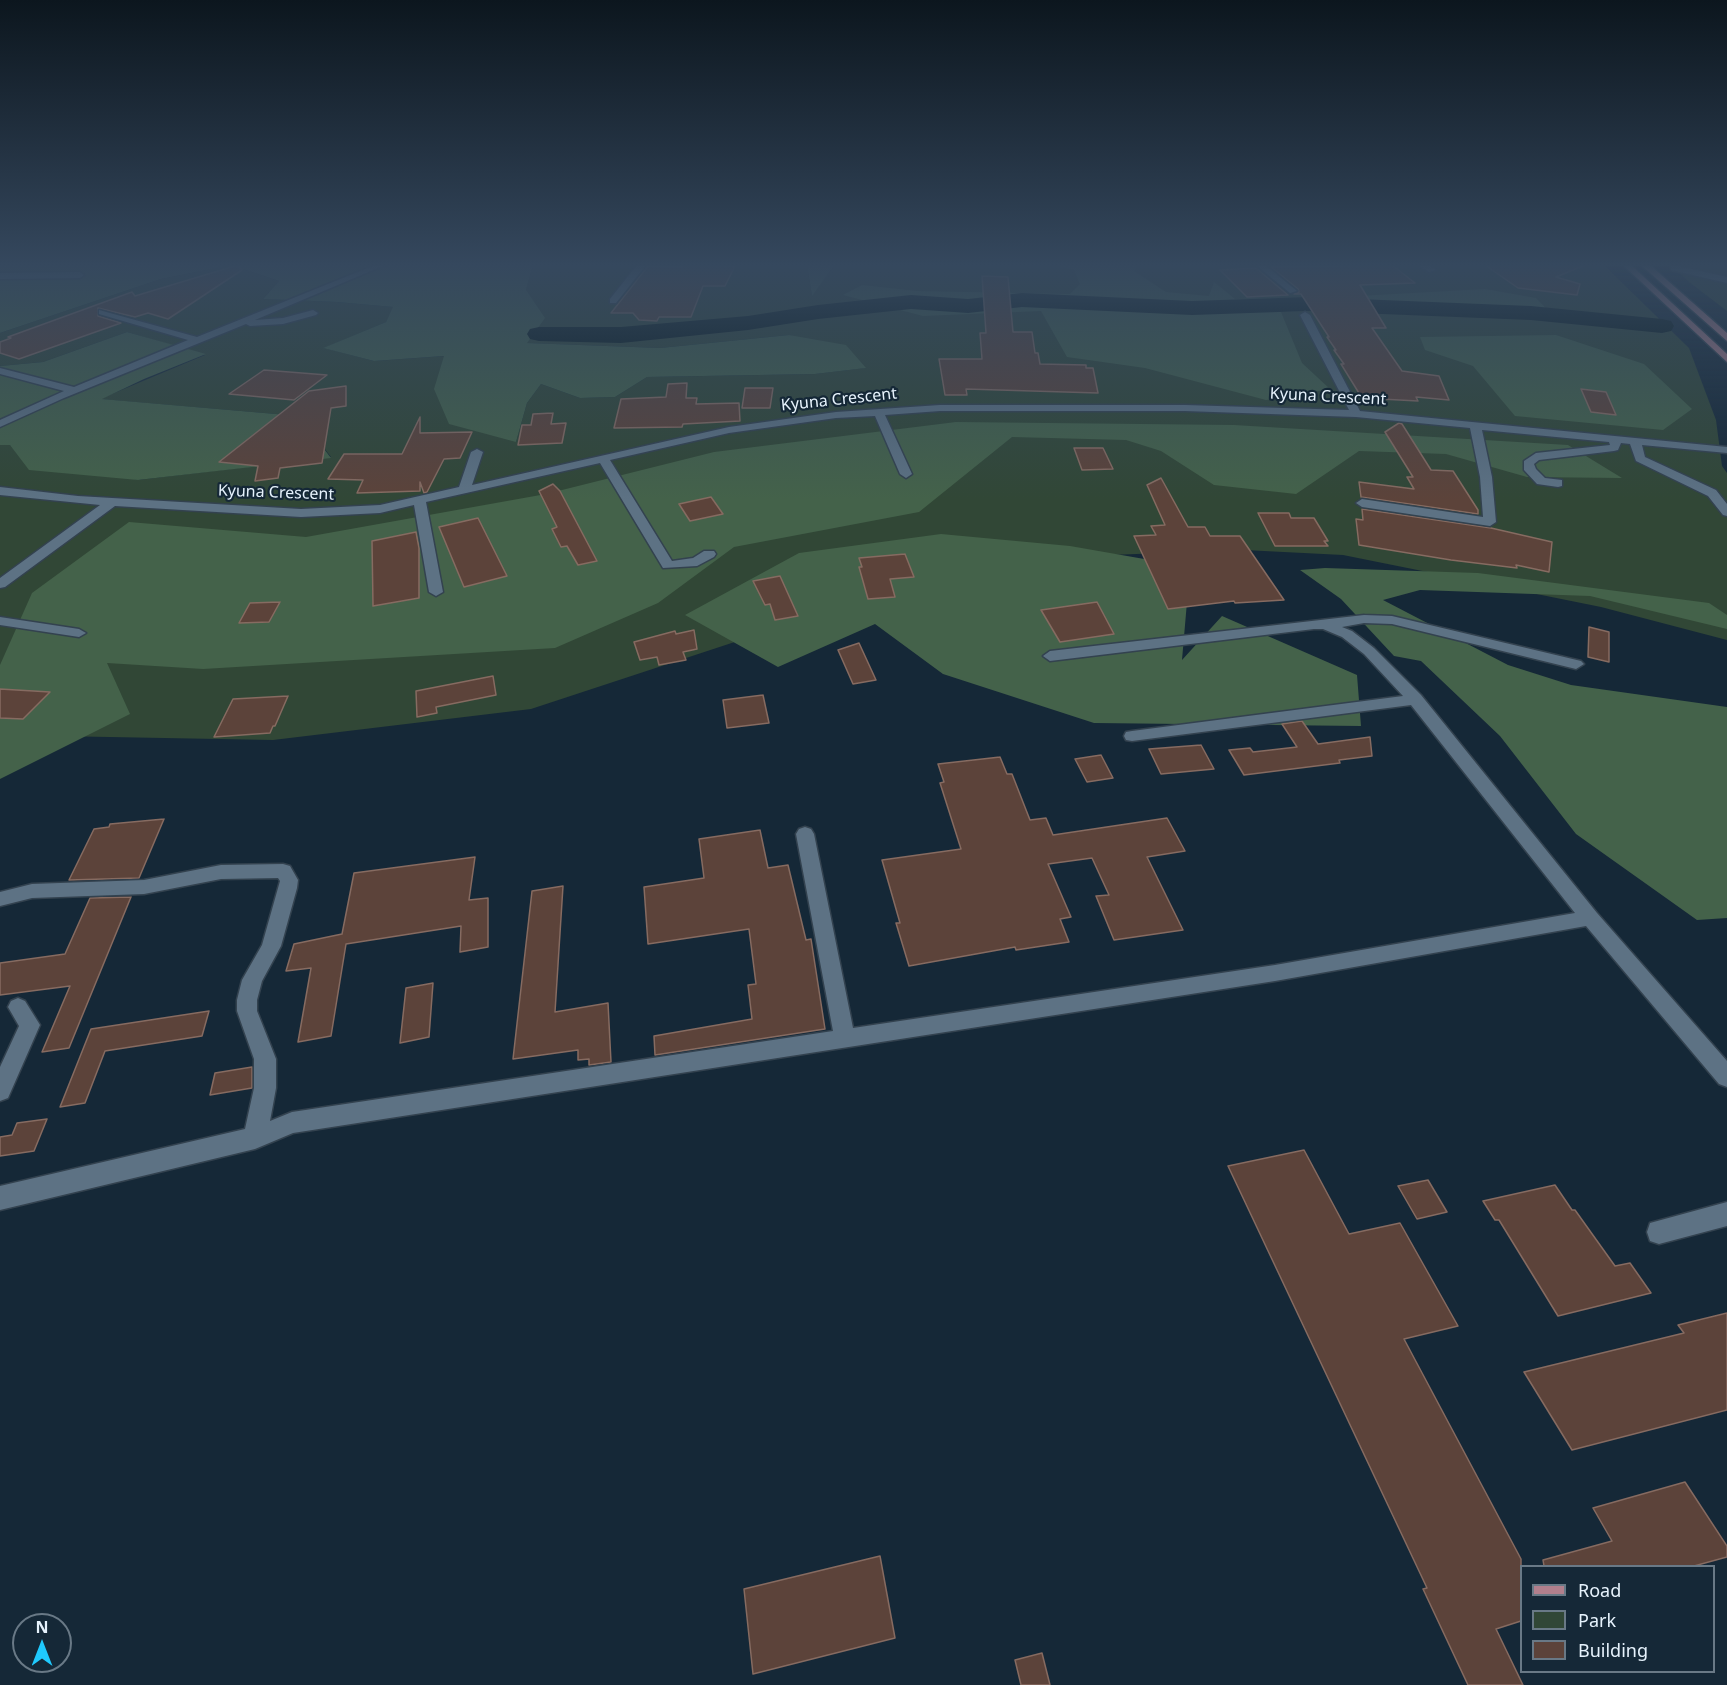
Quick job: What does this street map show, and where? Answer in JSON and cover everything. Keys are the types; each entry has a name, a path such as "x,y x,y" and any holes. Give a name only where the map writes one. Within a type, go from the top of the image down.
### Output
{"main road":[{"path":"1711,344 1727,359"}],"street":[{"path":"0,424 74,390 189,344"},
{"path":"1320,344 1356,414"},
{"path":"0,371 74,390"},
{"path":"0,381 15,382 60,396"},
{"name":"Kyuna Crescent","path":"0,491 111,503 301,513 380,508 420,501 602,457 729,430 878,411 1001,407 1185,408 1356,414 1727,450"},
{"path":"878,411 906,474"},
{"path":"1362,503 1490,522 1486,477 1475,424"},
{"path":"1558,483 1541,481 1530,470 1528,463 1536,457 1614,448 1616,445 1613,438"},
{"path":"1635,440 1640,459 1712,493 1727,512"},
{"path":"464,490 477,452"},
{"path":"602,457 668,565 697,562 709,554"},
{"path":"420,501 436,592"},
{"path":"0,584 111,503"},
{"path":"1050,656 1364,619 1392,620 1576,664"},
{"path":"0,621 80,633"},
{"path":"1325,625 1359,641 1415,699 1590,918 1727,1077"},
{"path":"1132,736 1415,699"},
{"path":"805,834 845,1039"},
{"path":"0,899 32,891 118,889 221,873 283,871 289,880 288,888 268,953 252,980 247,1000 247,1011 266,1059 265,1088 255,1138"},
{"path":"0,1198 255,1138 292,1123 1275,973 1590,918"},
{"path":"0,1091 30,1025 18,1006"},
{"path":"1659,1233 1727,1214"}],"green space":[{"path":"0,344 94,344 43,362 0,366"},
{"path":"94,344 169,344 206,354 102,399 299,416 331,458 138,480 29,470 10,445 0,445 0,366 43,362"},
{"path":"166,344 334,344 324,348 374,361 445,356 516,442 527,403 541,384 580,398 615,397 647,377 815,374 865,368 809,344 1685,344 1689,348 1716,420 1722,466 1727,473 1727,640 1601,607 1343,555 1244,550 1056,557 832,610 531,709 273,740 0,735 0,445 10,445 138,480 331,457 299,416 100,399 205,355"},
{"path":"334,344 544,344 660,348 703,344 838,344 846,345 866,368 815,374 647,377 615,397 580,398 541,384 527,403 516,442 449,424 434,389 444,356 374,361 323,348"},
{"path":"543,344 703,344 660,348"},
{"path":"1059,344 1294,344 1302,363 1330,389 1266,400 1145,368 1067,357"},
{"path":"1423,344 1582,344 1644,364 1692,409 1663,430 1515,416 1473,366 1425,350"},
{"path":"956,422 1234,425 1568,445 1622,478 1527,477 1446,454 1359,451 1296,494 1214,485 1161,451 1126,440 1012,437 919,512 734,547 658,603 555,648 203,669 107,663 130,714 0,779 0,665 32,593 129,522 306,537 546,494 714,452"},
{"path":"941,534 1070,546 1190,567 1182,660 1222,616 1357,675 1361,726 1094,723 943,674 875,624 778,667 685,615 799,553"},
{"path":"1325,568 1478,573 1709,603 1727,615 1727,629 1590,596 1420,590 1383,600 1508,665 1571,685 1727,707 1727,918 1697,920 1576,834 1500,736 1421,661 1394,656 1341,599 1300,570"}],"building":[{"path":"0,344 63,344 19,359 0,353"},
{"path":"981,344 1034,344 1040,364 1086,365 1086,368 1093,368 1098,393 966,389 967,395 945,395 939,359 982,359"},
{"path":"1332,344 1383,344 1402,371 1439,376 1449,400 1416,397 1418,401 1362,398 1341,364 1344,364 1334,350 1336,350"},
{"path":"264,370 327,375 294,400 229,394"},
{"path":"687,383 686,398 697,398 696,404 739,403 740,421 683,424 682,427 614,428 621,399 666,397 668,384"},
{"path":"346,386 346,406 331,408 322,463 280,468 278,478 255,481 258,466 219,462 309,391"},
{"path":"745,388 773,388 770,408 742,408"},
{"path":"1581,389 1606,392 1616,415 1591,412"},
{"path":"553,413 551,424 566,423 562,443 518,445 522,425 531,425 533,414"},
{"path":"420,417 420,433 472,432 460,458 444,459 427,492 424,493 420,482 420,491 357,493 363,480 328,479 344,454 402,454"},
{"path":"1399,423 1402,424 1431,470 1453,471 1478,510 1478,514 1361,497 1359,482 1414,489 1407,477 1413,477 1385,432"},
{"path":"1074,448 1103,448 1113,469 1082,470"},
{"path":"1161,478 1188,527 1205,527 1210,536 1240,536 1284,600 1235,603 1234,601 1168,609 1134,536 1156,535 1151,526 1165,525 1147,485"},
{"path":"553,484 560,491 597,561 578,565 567,546 561,547 552,529 557,527 539,491"},
{"path":"711,497 723,514 690,521 679,504"},
{"path":"1362,509 1491,528 1552,542 1549,572 1516,565 1517,568 1451,560 1359,545 1356,519 1363,520"},
{"path":"1258,513 1289,513 1291,518 1314,518 1328,541 1324,541 1328,546 1275,546"},
{"path":"478,518 507,576 464,587 439,527"},
{"path":"416,532 419,548 419,598 373,606 372,541"},
{"path":"905,554 914,577 890,579 895,597 868,599 859,567 862,567 859,558"},
{"path":"780,576 798,616 775,620 770,604 765,605 753,581"},
{"path":"280,602 269,622 239,623 250,603"},
{"path":"1097,602 1114,634 1060,642 1041,610"},
{"path":"1589,627 1609,632 1609,662 1588,657"},
{"path":"694,630 697,649 683,652 686,660 659,665 657,657 640,660 634,642 675,631 676,634"},
{"path":"859,643 876,680 853,684 838,650"},
{"path":"493,676 496,695 436,707 437,713 417,717 416,691"},
{"path":"0,689 50,692 23,719 0,718"},
{"path":"763,695 769,723 727,728 723,700"},
{"path":"288,696 270,733 214,737 233,699"},
{"path":"1302,721 1318,744 1370,737 1372,756 1339,760 1340,763 1244,775 1229,750 1250,748 1253,752 1297,747 1282,724"},
{"path":"1201,745 1214,769 1161,774 1149,749"},
{"path":"1101,755 1113,778 1087,782 1075,759"},
{"path":"1000,757 1007,774 1012,774 1030,820 1046,818 1053,835 1167,818 1185,851 1147,857 1183,930 1114,940 1096,896 1109,895 1092,858 1048,864 1071,917 1060,919 1069,942 1016,950 1015,947 909,966 896,923 900,923 882,860 961,849 940,783 944,782 938,764"},
{"path":"164,819 139,878 69,880 94,829 109,827 110,824"},
{"path":"760,830 768,868 788,865 806,940 811,939 825,1029 655,1055 654,1036 752,1019 748,985 756,984 749,929 648,944 644,887 704,878 699,839"},
{"path":"475,857 469,900 488,898 488,947 460,952 461,926 346,944 331,1036 298,1042 311,968 286,971 294,944 342,934 354,873"},
{"path":"563,886 555,1012 608,1003 611,1062 589,1065 589,1059 578,1060 578,1050 513,1059 532,891"},
{"path":"131,897 69,1048 42,1052 70,986 0,995 0,963 65,954 90,898"},
{"path":"433,983 429,1037 400,1043 406,988"},
{"path":"209,1011 202,1036 105,1051 85,1103 60,1107 91,1029"},
{"path":"252,1067 252,1088 210,1095 215,1073"},
{"path":"47,1119 34,1151 0,1156 0,1137 12,1135 17,1123"},
{"path":"1304,1150 1349,1234 1400,1223 1458,1326 1404,1339 1521,1559 1520,1621 1496,1629 1523,1685 1468,1685 1423,1589 1427,1588 1228,1166"},
{"path":"1428,1180 1447,1212 1417,1219 1398,1186"},
{"path":"1555,1185 1615,1266 1630,1263 1651,1293 1558,1316 1499,1220 1495,1220 1483,1201"},
{"path":"1727,1313 1727,1410 1572,1450 1524,1372 1684,1333 1678,1325"},
{"path":"1685,1482 1727,1546 1727,1557 1698,1565 1544,1565 1543,1560 1612,1541 1593,1508"},
{"path":"880,1556 895,1638 753,1674 744,1589"},
{"path":"1042,1653 1050,1685 1021,1685 1015,1660"}]}
